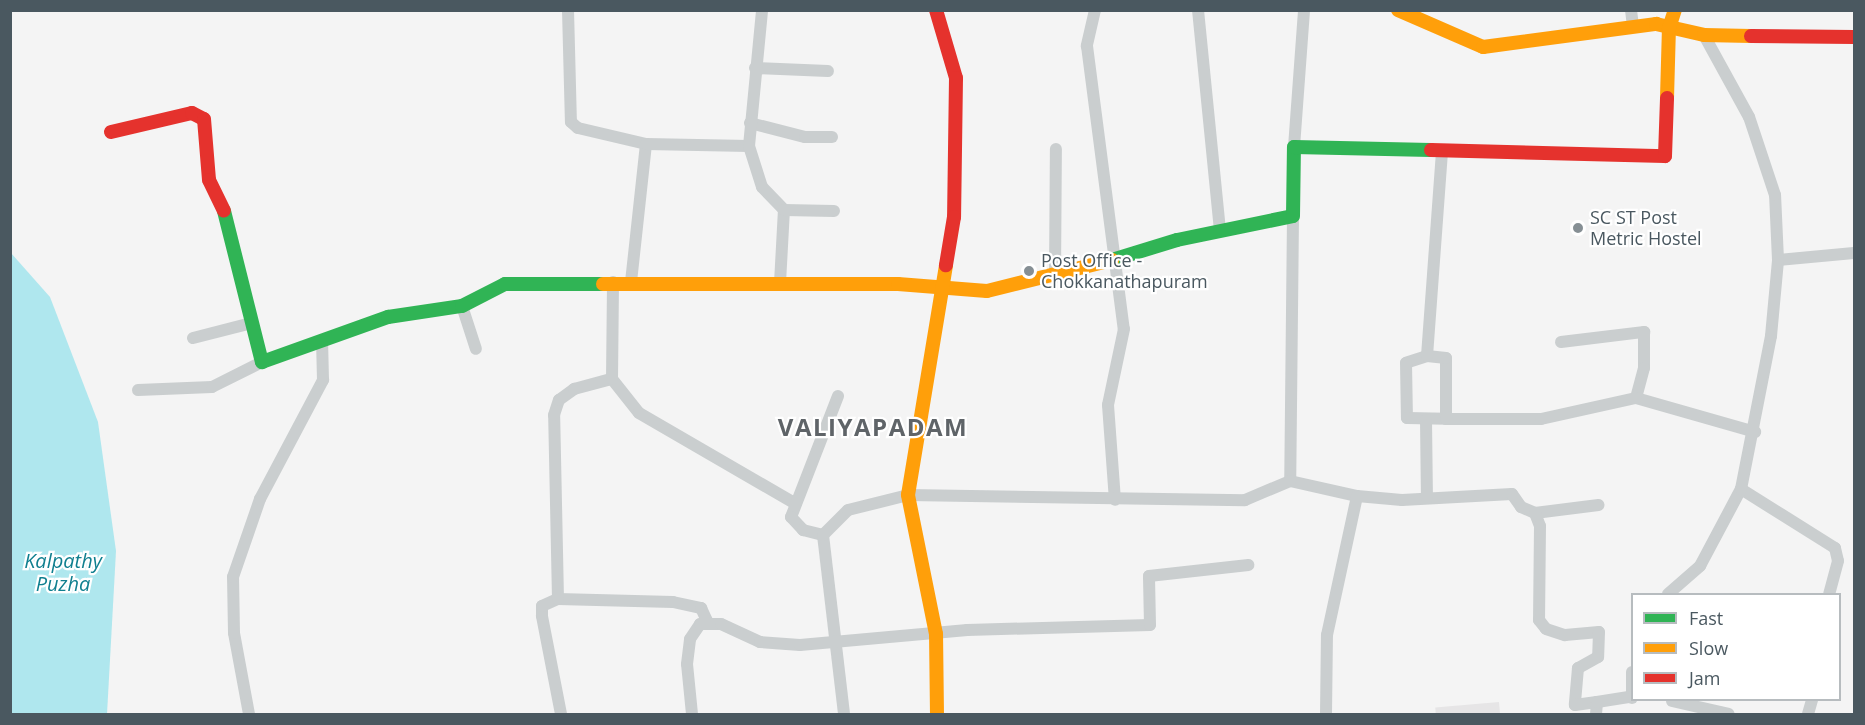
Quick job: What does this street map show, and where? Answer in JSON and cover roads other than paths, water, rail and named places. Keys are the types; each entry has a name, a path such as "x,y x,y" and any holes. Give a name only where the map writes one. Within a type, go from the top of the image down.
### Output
{"street":[{"path":"568,10 571,122 578,128 646,144 749,146"},
{"path":"762,10 749,146 762,187 784,210 834,211"},
{"path":"936,10 956,78 957,159 946,288 908,495 936,634 937,714"},
{"path":"1095,10 1087,46 1112,260 1124,328 1108,405 1115,500"},
{"path":"1198,10 1220,230"},
{"path":"1290,481 1294,147 1304,10"},
{"path":"1398,10 1483,47 1633,26 1669,28 1704,35 1854,37"},
{"path":"1631,10 1633,26"},
{"path":"1294,147 1665,156 1669,28 1675,10"},
{"path":"1669,593 1700,566 1740,489 1755,432 1778,260 1776,195 1749,117 1704,35"},
{"path":"755,68 828,70"},
{"path":"111,132 192,113 204,119 209,180 222,201 262,362"},
{"path":"750,123 785,128 805,137 832,137"},
{"path":"631,282 646,144"},
{"path":"1055,277 1056,149"},
{"path":"1427,356 1442,152"},
{"path":"780,283 784,210"},
{"path":"138,390 212,387 262,362 322,340 388,317 462,306 505,284 780,283 987,291 1055,277 1220,230 1293,216"},
{"path":"1778,260 1854,253"},
{"path":"613,282 612,379 639,413 796,504"},
{"path":"462,306 476,349"},
{"path":"194,338 252,323"},
{"path":"1561,342 1644,332 1644,368 1636,398"},
{"path":"249,714 234,633 233,577 260,499 323,380 322,340"},
{"path":"1446,419 1446,358 1427,356 1406,363 1407,418 1426,420 1541,419 1636,398 1755,432"},
{"path":"558,599 554,415 559,400 574,389 612,379"},
{"path":"823,535 803,530 791,517 838,396"},
{"path":"1426,420 1428,498"},
{"path":"823,535 848,510 908,495 1115,500 1245,500 1290,481 1357,496 1428,498 1512,494 1521,507 1535,513 1598,505"},
{"path":"1740,489 1835,548 1838,561 1829,593"},
{"path":"1326,714 1327,635 1357,496"},
{"path":"1535,513 1540,526 1539,620 1546,629 1565,635 1599,632 1598,657 1578,668 1575,705 1597,708 1631,698"},
{"path":"823,535 844,714"},
{"path":"692,714 687,664 690,639 700,624 708,623 760,642 837,644 936,634 1150,625 1149,576 1248,565"},
{"path":"561,714 542,606 558,599 673,602 701,608 708,623"},
{"path":"1673,701 1728,714"}],"water":[{"name":"Kalpathy Puzha","path":"11,253 50,297 98,422 116,551 107,714 11,714"}],"place":[{"name":"SC ST Post Metric Hostel","path":"1578,228"},
{"name":"Post Office - Chokkanathapuram","path":"1029,271"}],"district":[{"name":"VALIYAPADAM","path":"873,427"}]}
